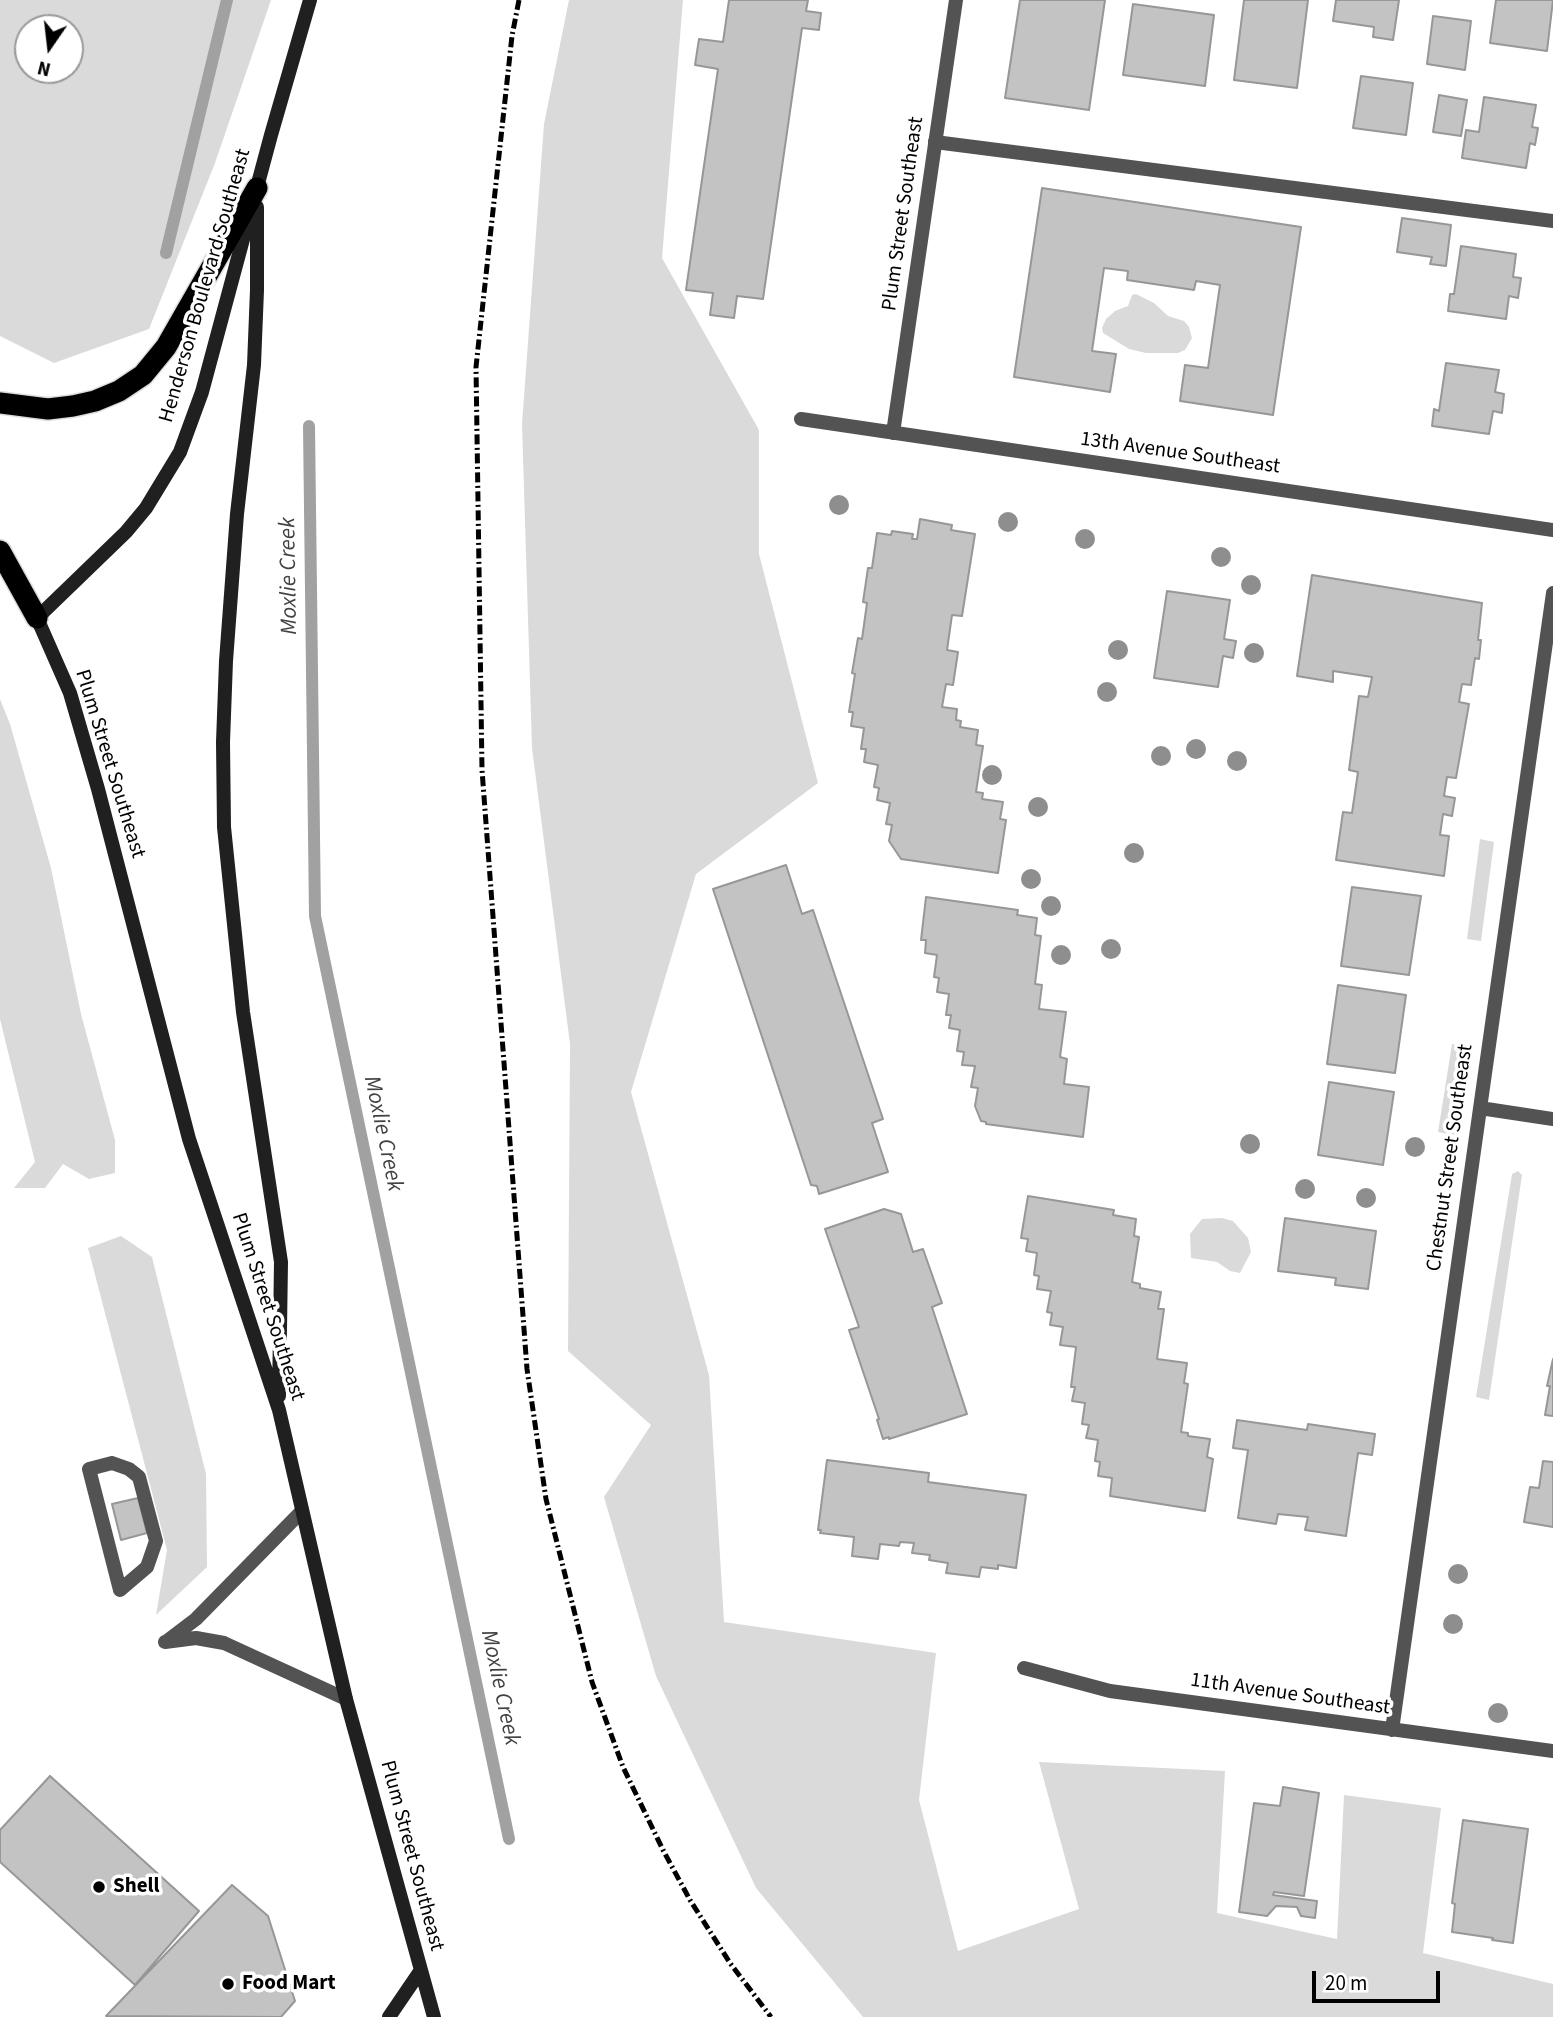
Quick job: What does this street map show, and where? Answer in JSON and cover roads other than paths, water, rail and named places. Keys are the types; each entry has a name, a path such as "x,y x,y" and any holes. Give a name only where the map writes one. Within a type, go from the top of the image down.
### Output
{"highway":[{"path":"0,403 48,409 73,406 119,391 142,375 166,347 257,188"},
{"path":"0,551 37,618"}],"main road":[{"name":"Henderson Boulevard Southeast","path":"37,618 126,532 146,508 180,452 202,393 310,0"},
{"path":"257,188 254,365 237,514 226,661 224,827 243,1012 281,1262 279,1410"},
{"name":"Plum Street Southeast","path":"37,618 70,693 98,789 189,1139 279,1410 346,1699 433,2017"},
{"path":"389,2017 421,1970"}],"street":[{"name":"Plum Street Southeast","path":"893,433 956,0"},
{"path":"936,142 1553,221"},
{"name":"13th Avenue Southeast","path":"801,419 1553,530"},
{"name":"Chestnut Street Southeast","path":"1391,1730 1553,593"},
{"path":"1480,1108 1553,1119"},
{"path":"112,1463 129,1469 139,1477 156,1541 147,1567 120,1590 89,1469 112,1463"},
{"path":"302,1511 196,1619 165,1642 196,1638 224,1643 346,1699"},
{"name":"11th Avenue Southeast","path":"1024,1668 1110,1691 1553,1751"}],"waterway":[{"name":"Moxlie Creek","path":"166,253 227,0"},
{"name":"Moxlie Creek","path":"309,426 315,916 509,1839"}],"railway":[{"path":"519,0 512,36 476,367 482,770 527,1369 546,1499 592,1682 623,1767 690,1900 730,1963 771,2017"}],"place":[{"name":"Shell","path":"99,1887"},
{"name":"Food Mart","path":"228,1984"}]}
